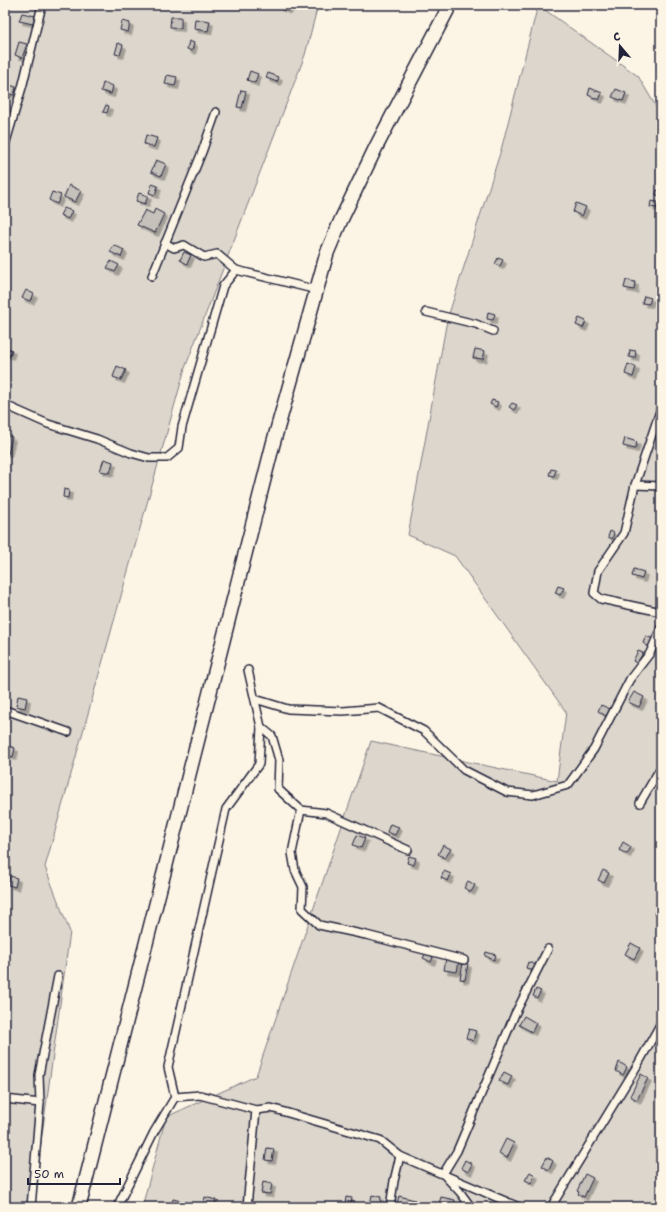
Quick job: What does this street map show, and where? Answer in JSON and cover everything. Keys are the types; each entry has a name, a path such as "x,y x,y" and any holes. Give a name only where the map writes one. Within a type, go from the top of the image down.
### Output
{"street":[{"path":"79,1207 273,444 327,253 340,220 376,147 450,5"}],"lane":[{"path":"5,145 23,84 42,5"},
{"path":"152,276 202,152 216,112"},
{"path":"165,243 174,248 184,245 204,257 217,254 236,270 317,290"},
{"path":"5,405 48,424 131,453 149,458 167,458 179,448 182,427 223,286 236,270"},
{"path":"426,312 476,324 493,331"},
{"path":"661,408 635,485 624,533 598,571 594,593 601,599 661,612"},
{"path":"635,485 661,486"},
{"path":"255,699 288,709 343,711 379,708 424,731 464,770 507,792 533,795 568,785 594,749 630,679 650,653 661,628"},
{"path":"116,1207 154,1132 175,1097 168,1067 226,809 259,764 261,727 248,670"},
{"path":"5,710 68,732"},
{"path":"261,727 272,736 279,760 278,789 301,810 326,813 408,850"},
{"path":"640,804 661,767"},
{"path":"301,810 292,853 295,870 303,887 302,910 319,925 366,935 464,960"},
{"path":"443,1174 457,1151 515,1014 548,949"},
{"path":"31,1207 40,1103 39,1075 58,976"},
{"path":"551,1207 637,1066 661,1023"},
{"path":"175,1097 200,1095 256,1110 271,1108 380,1140 400,1156 519,1207"},
{"path":"5,1099 40,1103"},
{"path":"246,1207 256,1110"},
{"path":"390,1207 400,1156"},
{"path":"443,1174 460,1192 471,1207"}],"shaded area":[{"path":"5,5 318,5 305,55 185,368 45,867 70,932 32,1207 5,1207"},
{"path":"538,5 638,76 661,115 661,1207 142,1207 166,1117 256,1076 371,741 557,781 566,712 455,556 408,535 447,320 501,150"}],"building":[{"path":"279,5 290,5 288,11 278,7"},
{"path":"22,13 35,16 33,24 19,21"},
{"path":"171,17 181,17 181,28 170,27"},
{"path":"195,19 210,21 208,31 194,29"},
{"path":"122,21 130,23 128,32 120,30"},
{"path":"189,41 194,43 192,51 187,49"},
{"path":"19,42 27,44 22,58 15,55"},
{"path":"118,43 123,45 120,55 115,54"},
{"path":"250,71 258,74 255,83 247,80"},
{"path":"268,73 279,77 277,82 266,78"},
{"path":"167,75 177,77 175,86 165,84"},
{"path":"103,83 113,86 111,94 101,91"},
{"path":"6,84 16,87 14,95 5,93"},
{"path":"590,88 602,93 599,100 588,95"},
{"path":"616,89 626,93 623,101 612,97"},
{"path":"241,90 246,91 242,108 237,107"},
{"path":"106,105 109,106 107,113 103,112"},
{"path":"146,135 157,138 154,147 144,144"},
{"path":"156,160 166,164 161,176 151,172"},
{"path":"152,184 158,186 155,195 149,193"},
{"path":"69,185 81,191 75,202 64,197"},
{"path":"657,190 661,191 661,196 656,195"},
{"path":"52,192 61,195 57,204 49,200"},
{"path":"139,193 148,196 145,204 136,201"},
{"path":"651,201 658,202 657,208 650,207"},
{"path":"576,203 586,207 582,216 573,212"},
{"path":"64,208 72,211 68,219 60,215"},
{"path":"155,209 164,214 155,233 137,225 145,210 153,214"},
{"path":"114,245 124,250 121,257 110,252"},
{"path":"184,252 191,255 187,264 180,260"},
{"path":"498,258 503,260 500,266 495,264"},
{"path":"111,261 119,265 115,272 107,268"},
{"path":"626,280 635,282 634,290 624,288"},
{"path":"26,290 34,294 30,301 22,298"},
{"path":"644,296 651,298 649,304 642,303"},
{"path":"488,312 495,314 493,320 487,319"},
{"path":"579,318 586,321 583,328 576,325"},
{"path":"5,347 12,350 10,356 5,354"},
{"path":"475,349 485,351 483,359 473,358"},
{"path":"630,350 636,351 635,358 629,357"},
{"path":"628,364 636,367 633,377 625,374"},
{"path":"117,366 126,370 121,380 113,377"},
{"path":"492,400 498,402 496,407 490,404"},
{"path":"512,403 517,405 514,410 509,407"},
{"path":"5,435 12,437 8,454 5,453"},
{"path":"625,438 637,442 635,449 623,446"},
{"path":"104,459 113,462 110,473 100,471"},
{"path":"551,469 556,470 554,476 549,475"},
{"path":"64,489 69,490 68,498 63,497"},
{"path":"610,531 614,533 612,539 608,537"},
{"path":"634,569 644,572 642,579 632,576"},
{"path":"558,586 564,588 560,595 555,593"},
{"path":"646,636 653,639 649,647 643,643"},
{"path":"638,651 643,653 637,663 633,661"},
{"path":"634,692 644,697 639,707 628,702"},
{"path":"18,696 27,698 25,708 16,706"},
{"path":"601,705 610,709 606,716 598,711"},
{"path":"9,746 15,748 13,757 6,755"},
{"path":"390,824 399,827 395,835 387,832"},
{"path":"357,835 365,838 361,848 353,845"},
{"path":"623,842 631,847 627,854 619,850"},
{"path":"443,845 451,849 445,858 438,854"},
{"path":"409,856 416,858 414,865 407,863"},
{"path":"603,870 609,873 604,883 598,880"},
{"path":"444,871 451,874 448,881 441,878"},
{"path":"10,876 17,878 15,887 8,885"},
{"path":"468,881 475,885 471,892 464,888"},
{"path":"661,903 660,917 654,914"},
{"path":"631,943 640,948 634,959 625,954"},
{"path":"486,952 496,955 494,960 485,956"},
{"path":"426,953 433,957 431,962 423,958"},
{"path":"446,958 459,960 457,972 444,970"},
{"path":"528,962 537,965 534,971 526,968"},
{"path":"463,963 468,964 465,980 460,979"},
{"path":"536,989 541,991 537,998 533,996"},
{"path":"524,1016 536,1023 532,1032 519,1025"},
{"path":"469,1029 476,1031 473,1041 466,1038"},
{"path":"619,1062 627,1067 623,1075 616,1071"},
{"path":"504,1072 512,1076 508,1085 499,1081"},
{"path":"641,1074 648,1078 637,1100 630,1096"},
{"path":"506,1139 514,1143 507,1158 499,1153"},
{"path":"267,1148 274,1149 272,1161 265,1160"},
{"path":"547,1157 553,1161 549,1170 542,1166"},
{"path":"465,1160 472,1164 468,1172 461,1168"},
{"path":"530,1172 535,1175 531,1183 525,1180"},
{"path":"585,1174 593,1178 584,1197 578,1194 579,1192 577,1191"},
{"path":"263,1182 272,1184 270,1194 261,1193"},
{"path":"372,1195 381,1197 380,1206 370,1204"},
{"path":"399,1196 415,1200 413,1207 396,1207"},
{"path":"205,1197 216,1200 214,1207 203,1206"},
{"path":"346,1197 352,1198 351,1205 345,1204"},
{"path":"441,1197 455,1200 454,1207 438,1207"},
{"path":"173,1199 196,1205 196,1207 171,1207"}]}
